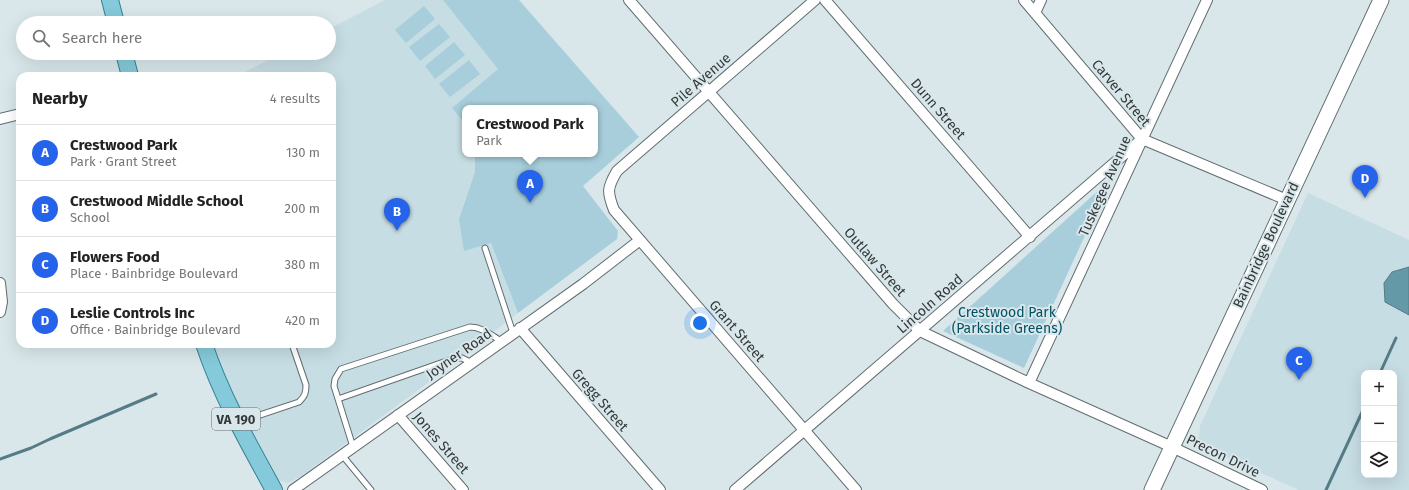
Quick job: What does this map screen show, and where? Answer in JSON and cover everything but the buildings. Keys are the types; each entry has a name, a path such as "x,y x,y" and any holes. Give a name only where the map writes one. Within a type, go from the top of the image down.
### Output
{"main road":[{"path":"110,0 114,16"},
{"name":"Bainbridge Boulevard","path":"1152,490 1381,0"},
{"path":"126,60 129,72"},
{"name":"VA 190","path":"206,348 216,376 238,423 274,490"}],"street":[{"name":"Outlaw Street","path":"629,0 893,304 920,331 1029,384 1172,447"},
{"name":"Pile Avenue","path":"609,184 617,171 815,0"},
{"name":"Dunn Street","path":"825,0 1030,237"},
{"name":"Carver Street","path":"1024,0 1142,139 1287,200"},
{"path":"1035,13 1041,0"},
{"name":"Tuskegee Avenue","path":"1029,384 1207,0"},
{"path":"0,119 16,115"},
{"name":"Lincoln Road","path":"735,490 1142,139"},
{"name":"Grant Street","path":"609,184 609,198 614,210 856,490"},
{"name":"Joyner Road","path":"293,490 583,284 640,240"},
{"path":"0,283 2,302 0,312"},
{"name":"Gregg Street","path":"517,330 660,490"},
{"name":"Jones Street","path":"398,415 463,490"},
{"name":"Precon Drive","path":"1172,447 1262,490"}],"lane":[{"path":"485,248 517,330"},
{"path":"353,447 334,386 334,378 341,369 470,327 483,329 502,341"},
{"path":"238,423 299,402 304,397 306,385 293,348"},
{"path":"338,399 455,358 462,358 472,363"},
{"path":"342,455 370,490"}],"shaded area":[{"path":"385,0 443,0 499,69 492,75 517,105 462,105 462,157 475,157 475,172 459,219 491,243 518,313 429,382 301,476 288,483 278,480 270,471 235,403 213,348 336,348 336,72 245,72 268,60 336,60 336,25"},
{"path":"1308,193 1409,240 1409,490 1299,490 1198,445 1200,426"},
{"path":"1409,267 1409,315 1385,302 1384,283 1392,272"}],"green space":[{"path":"443,0 519,0 639,137 583,186 618,231 617,239 518,313 491,243 464,251 459,219 475,172 475,157 598,157 598,105 462,105 462,120 452,108 498,69"},
{"path":"424,6 435,19 406,43 395,30"},
{"path":"439,24 450,37 420,61 409,47"},
{"path":"454,42 465,55 435,79 425,66"},
{"path":"469,60 480,74 450,97 439,84"},
{"name":"Crestwood Park (Parkside Greens)","path":"1111,179 1024,368 943,331"}],"waterway":[{"path":"1381,370 1396,338"},
{"path":"0,459 31,448 156,394"},
{"path":"1326,490 1361,414"}],"place":[{"name":"Leslie Controls Inc","path":"1365,198"},
{"name":"Crestwood Park","path":"530,203"},
{"name":"Crestwood Middle School","path":"397,231"},
{"name":"Flowers Food","path":"1299,380"}]}
